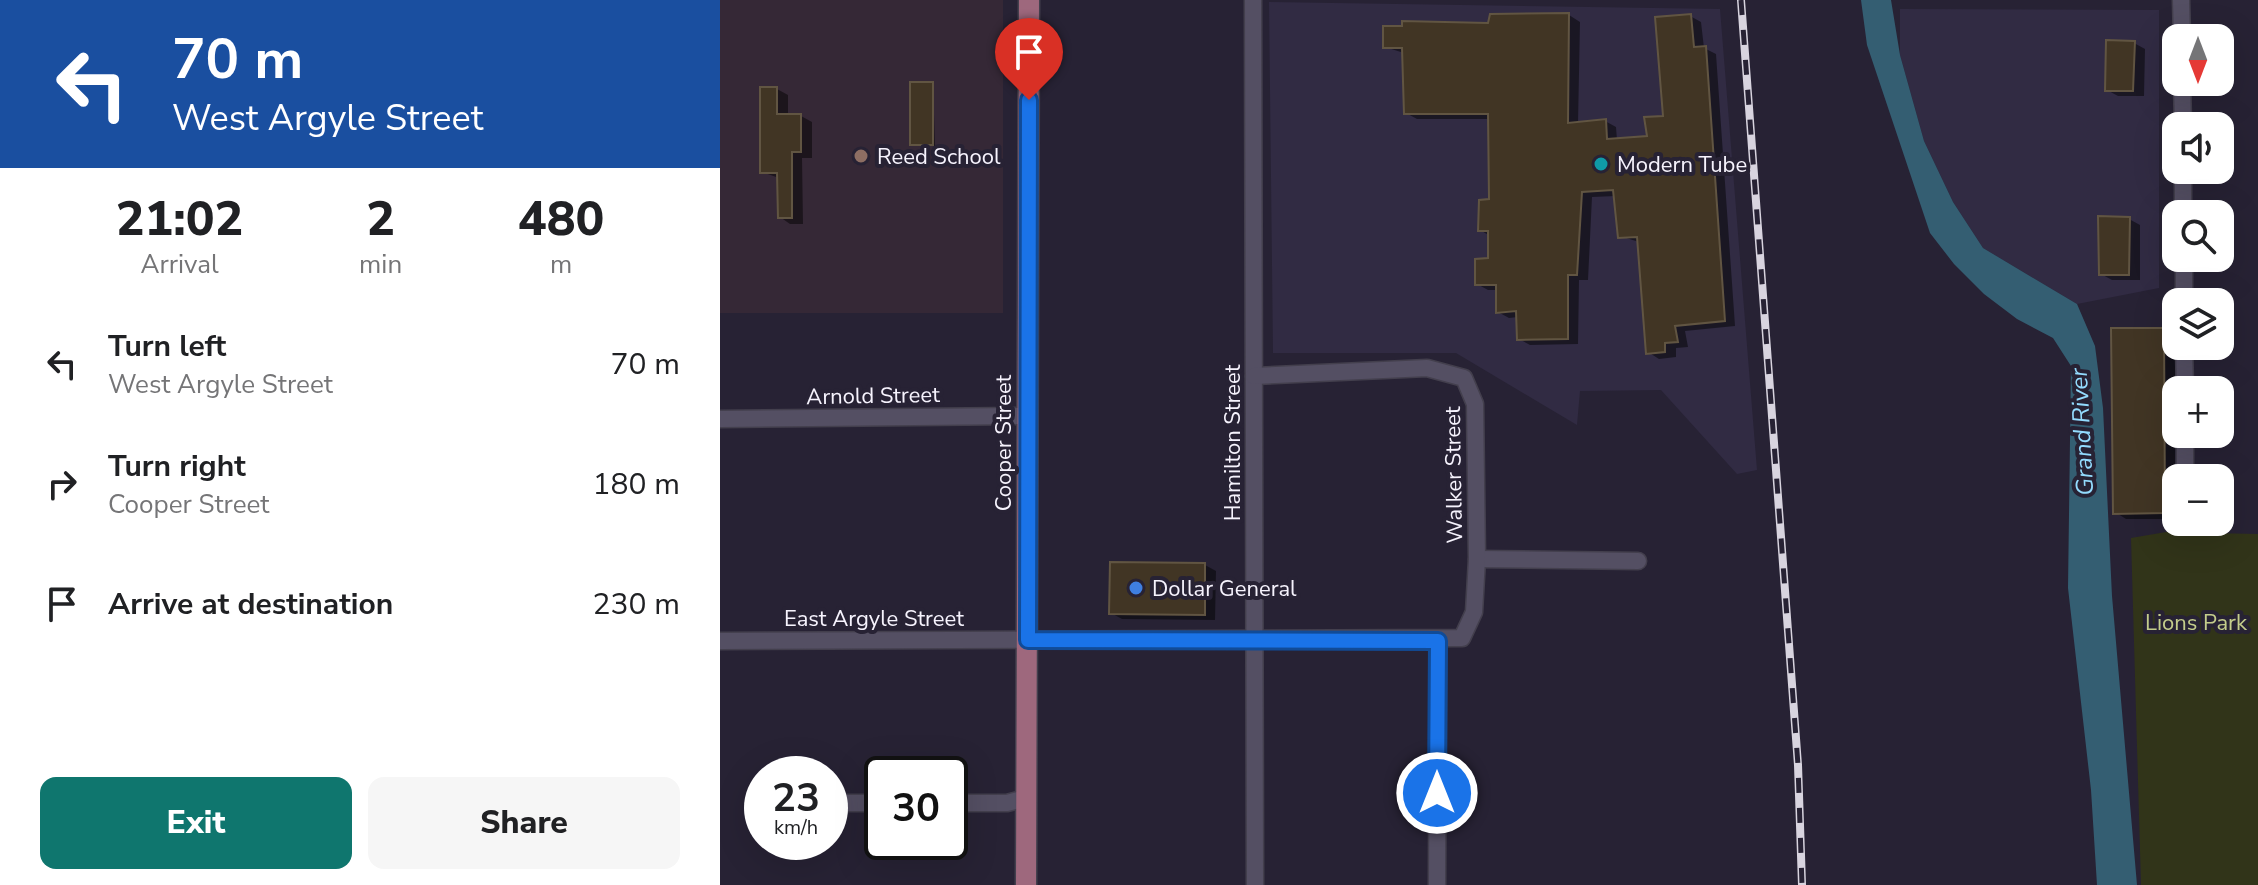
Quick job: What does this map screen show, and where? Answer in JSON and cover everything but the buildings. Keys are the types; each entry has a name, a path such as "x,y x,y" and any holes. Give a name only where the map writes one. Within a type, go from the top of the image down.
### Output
{"main road":[{"name":"Cooper Street","path":"1026,885 1029,0"}],"street":[{"name":"Hamilton Street","path":"1253,0 1255,885"},
{"path":"2181,0 2182,24"},
{"name":"Walker Street","path":"1254,376 1427,368 1464,378 1475,404 1477,559 1474,612 1462,638"},
{"name":"Arnold Street","path":"720,419 1027,416"},
{"path":"1477,559 1638,561"},
{"name":"East Argyle Street","path":"720,641 1438,641 1462,638"},
{"path":"1437,885 1438,641"},
{"path":"968,803 1007,803 1026,798"}],"shaded area":[{"name":"Reed School","path":"720,0 1003,0 1003,313 720,313"},
{"path":"1269,2 1720,9 1757,470 1737,474 1661,390 1580,391 1577,425 1456,353 1273,353"},
{"path":"1900,9 2159,10 2159,288 2077,304 1983,248 1953,202 1924,141 1900,55"}],"green space":[{"name":"Lions Park","path":"2162,533 2162,536 2258,534 2258,885 2141,885 2131,538"}],"water":[{"name":"Grand River","path":"1861,0 1891,0 1900,55 1924,141 1953,202 1983,248 2077,304 2095,346 2103,408 2112,596 2137,885 2097,885 2091,790 2068,588 2071,366 2053,338 2017,319 1984,294 1954,264 1930,233 1867,45"}],"railway":[{"path":"1741,0 1798,765 1802,885"}],"place":[{"name":"Reed School","path":"861,156"},
{"name":"Modern Tube","path":"1601,164"},
{"name":"Dollar General","path":"1136,588"}],"route":[{"path":"1029,100 1028,640 1438,641 1437,793"}]}
